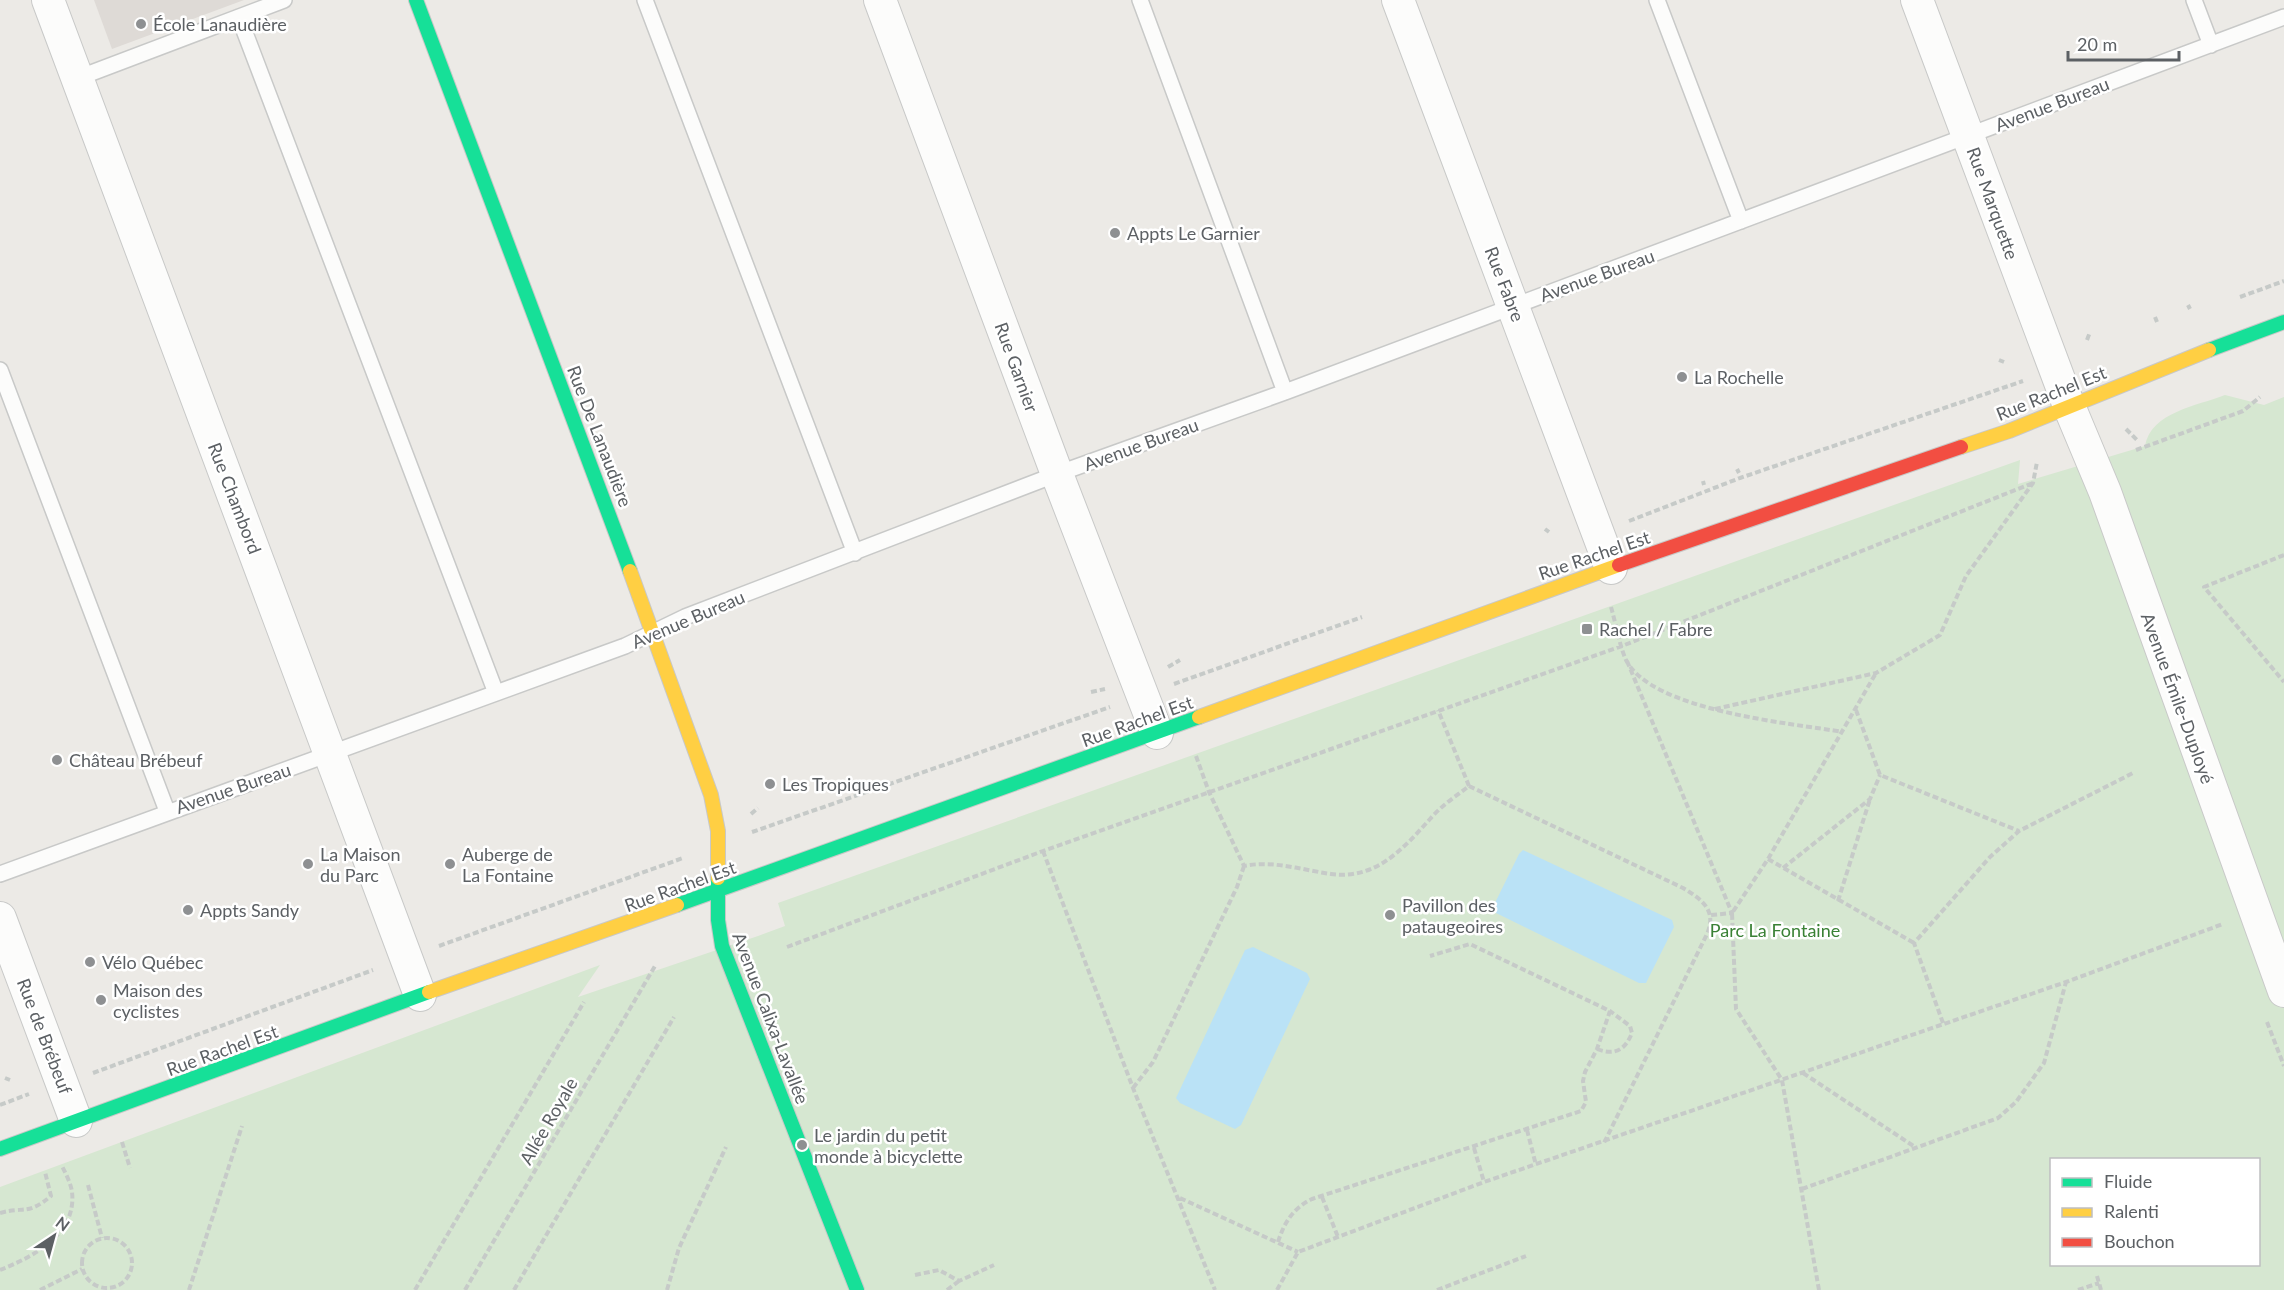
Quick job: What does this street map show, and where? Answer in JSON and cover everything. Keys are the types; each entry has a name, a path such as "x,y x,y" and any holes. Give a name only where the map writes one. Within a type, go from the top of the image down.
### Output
{"main road":[{"name":"Rue De Lanaudière","path":"416,0 655,631 713,798 719,844 716,891"},
{"name":"Rue Rachel Est","path":"0,1149 76,1121 109,1112 420,995 1157,733 1611,568 2009,430 2284,322"},
{"name":"Avenue Calixa-Lavallée","path":"716,891 718,932 722,946 857,1290"}],"street":[{"name":"Rue Chambord","path":"48,0 420,995"},
{"name":"Rue Garnier","path":"880,0 1057,474 1157,733"},
{"name":"Rue Fabre","path":"1398,0 1611,568"},
{"name":"Rue Marquette","path":"1917,0 2069,406"},
{"name":"Avenue Émile-Duployé","path":"2069,406 2111,511 2284,991"},
{"name":"Rue de Brébeuf","path":"0,918 76,1121"}],"lane":[{"path":"78,78 284,0"},
{"path":"645,0 855,553"},
{"path":"1140,0 1286,392"},
{"path":"1657,0 1741,221"},
{"path":"2194,0 2211,45"},
{"path":"239,17 496,693"},
{"name":"Avenue Bureau","path":"0,874 167,811 625,646 685,617 1057,474 1286,392 2284,17"},
{"path":"0,370 167,811"}],"path":[{"path":"2233,300 2284,281"},
{"path":"2087,340 2090,332"},
{"name":"Rue Rachel Est","path":"1598,533 1740,478 2055,368"},
{"path":"2136,450 2243,411 2260,397"},
{"path":"2126,429 2136,440"},
{"path":"1714,709 1876,673 1940,635 1966,576 2033,483 2037,462"},
{"path":"787,947 1042,851 1622,646 2033,483"},
{"path":"2284,555 2204,587 2284,682"},
{"path":"1611,607 1627,661 1732,913 1736,1009 1782,1080 1820,1290"},
{"path":"1627,661 1640,676 1665,693 1714,709 1843,732"},
{"path":"1732,913 1768,859 1876,673"},
{"name":"Rue Rachel Est","path":"96,1072 719,844 1142,696"},
{"path":"1437,710 1469,786 1683,888 1700,898 1711,915 1711,925 1707,934 1604,1143"},
{"path":"1838,900 1870,799 1880,775 1856,710"},
{"path":"1133,1088 1153,1062 1237,887 1244,866 1209,792 1196,756"},
{"path":"1914,943 1990,857 2019,831 2135,772"},
{"path":"1880,775 2019,831"},
{"path":"1244,866 1257,863 1334,875 1358,874 1380,867 1416,837 1431,818 1469,786"},
{"path":"1783,868 1870,799"},
{"path":"1042,851 1133,1088 1180,1198 1215,1290"},
{"path":"1768,859 1914,943 1943,1023"},
{"path":"1711,915 1732,913"},
{"path":"1277,1290 1298,1252 1484,1182 1604,1143 2066,982 2220,925"},
{"path":"1430,956 1470,944 1610,1011 1630,1026 1632,1033 1623,1048 1616,1052 1597,1049"},
{"name":"Allée Royale","path":"465,1290 655,966"},
{"path":"1802,1189 1998,1118 2016,1102 2044,1063 2066,982"},
{"path":"415,1290 584,1002"},
{"path":"1278,1242 1292,1213 1300,1205 1581,1112 1586,1102 1583,1081 1585,1072 1597,1049 1610,1011"},
{"path":"514,1290 674,1017"},
{"path":"1803,1073 1915,1147"},
{"path":"0,1105 17,1098"},
{"path":"189,1290 242,1126"},
{"path":"1527,1130 1536,1165"},
{"path":"121,1141 130,1168"},
{"path":"667,1290 679,1248 726,1147"},
{"path":"1474,1148 1484,1182"},
{"path":"0,1270 53,1240 70,1219 72,1190 58,1157"},
{"path":"0,1213 14,1209 21,1212 31,1210 51,1196 44,1168"},
{"path":"88,1185 102,1238"},
{"path":"1322,1197 1338,1237"},
{"path":"1180,1198 1298,1252"},
{"path":"102,1238 111,1238 125,1246 132,1260 129,1276 118,1288 99,1288 92,1284 82,1269 81,1261 88,1245 102,1238"},
{"path":"1437,1290 1526,1256"},
{"path":"947,1290 959,1281 994,1264"},
{"path":"40,1290 82,1269"},
{"path":"915,1275 939,1269 959,1281"},
{"path":"2097,1276 2101,1290"},
{"path":"2078,1290 2099,1283"}],"shaded area":[{"name":"École Lanaudière","path":"94,0 244,0 112,49"}],"green space":[{"name":"Parc La Fontaine","path":"2225,395 2264,405 2284,397 2284,1290 0,1290 0,1187 600,965 578,997 758,936 785,926 778,903 2020,460 2018,484 2145,446 2149,434 2156,425 2189,407"}],"water":[{"path":"1523,850 1672,920 1674,927 1646,983 1639,983 1494,912 1494,905"},
{"path":"1253,947 1307,973 1310,979 1241,1125 1235,1129 1180,1103 1176,1098 1245,950"}],"traffic: fast":[{"path":"416,0 630,571"},
{"path":"2209,350 2284,322"},
{"path":"677,905 1199,717"},
{"path":"718,878 718,920 722,946 857,1290"},
{"path":"0,1149 429,992"}],"traffic: slow":[{"path":"1961,447 2009,431 2209,350"},
{"path":"1199,717 1619,565"},
{"path":"630,571 711,795 718,831 718,878"},
{"path":"429,992 677,905"}],"traffic: jam":[{"path":"1619,565 1961,447"}],"place":[{"name":"École Lanaudière","path":"141,24"},
{"name":"Appts Le Garnier","path":"1115,233"},
{"name":"La Rochelle","path":"1682,377"},
{"name":"Rachel / Fabre","path":"1587,629"},
{"name":"Château Brébeuf","path":"57,760"},
{"name":"Les Tropiques","path":"770,784"},
{"name":"La Maison du Parc","path":"308,864"},
{"name":"Auberge de La Fontaine","path":"450,864"},
{"name":"Appts Sandy","path":"188,910"},
{"name":"Pavillon des pataugeoires","path":"1390,915"},
{"name":"Vélo Québec","path":"90,962"},
{"name":"Maison des cyclistes","path":"101,1000"},
{"name":"Le jardin du petit monde à bicyclette","path":"802,1145"}]}
